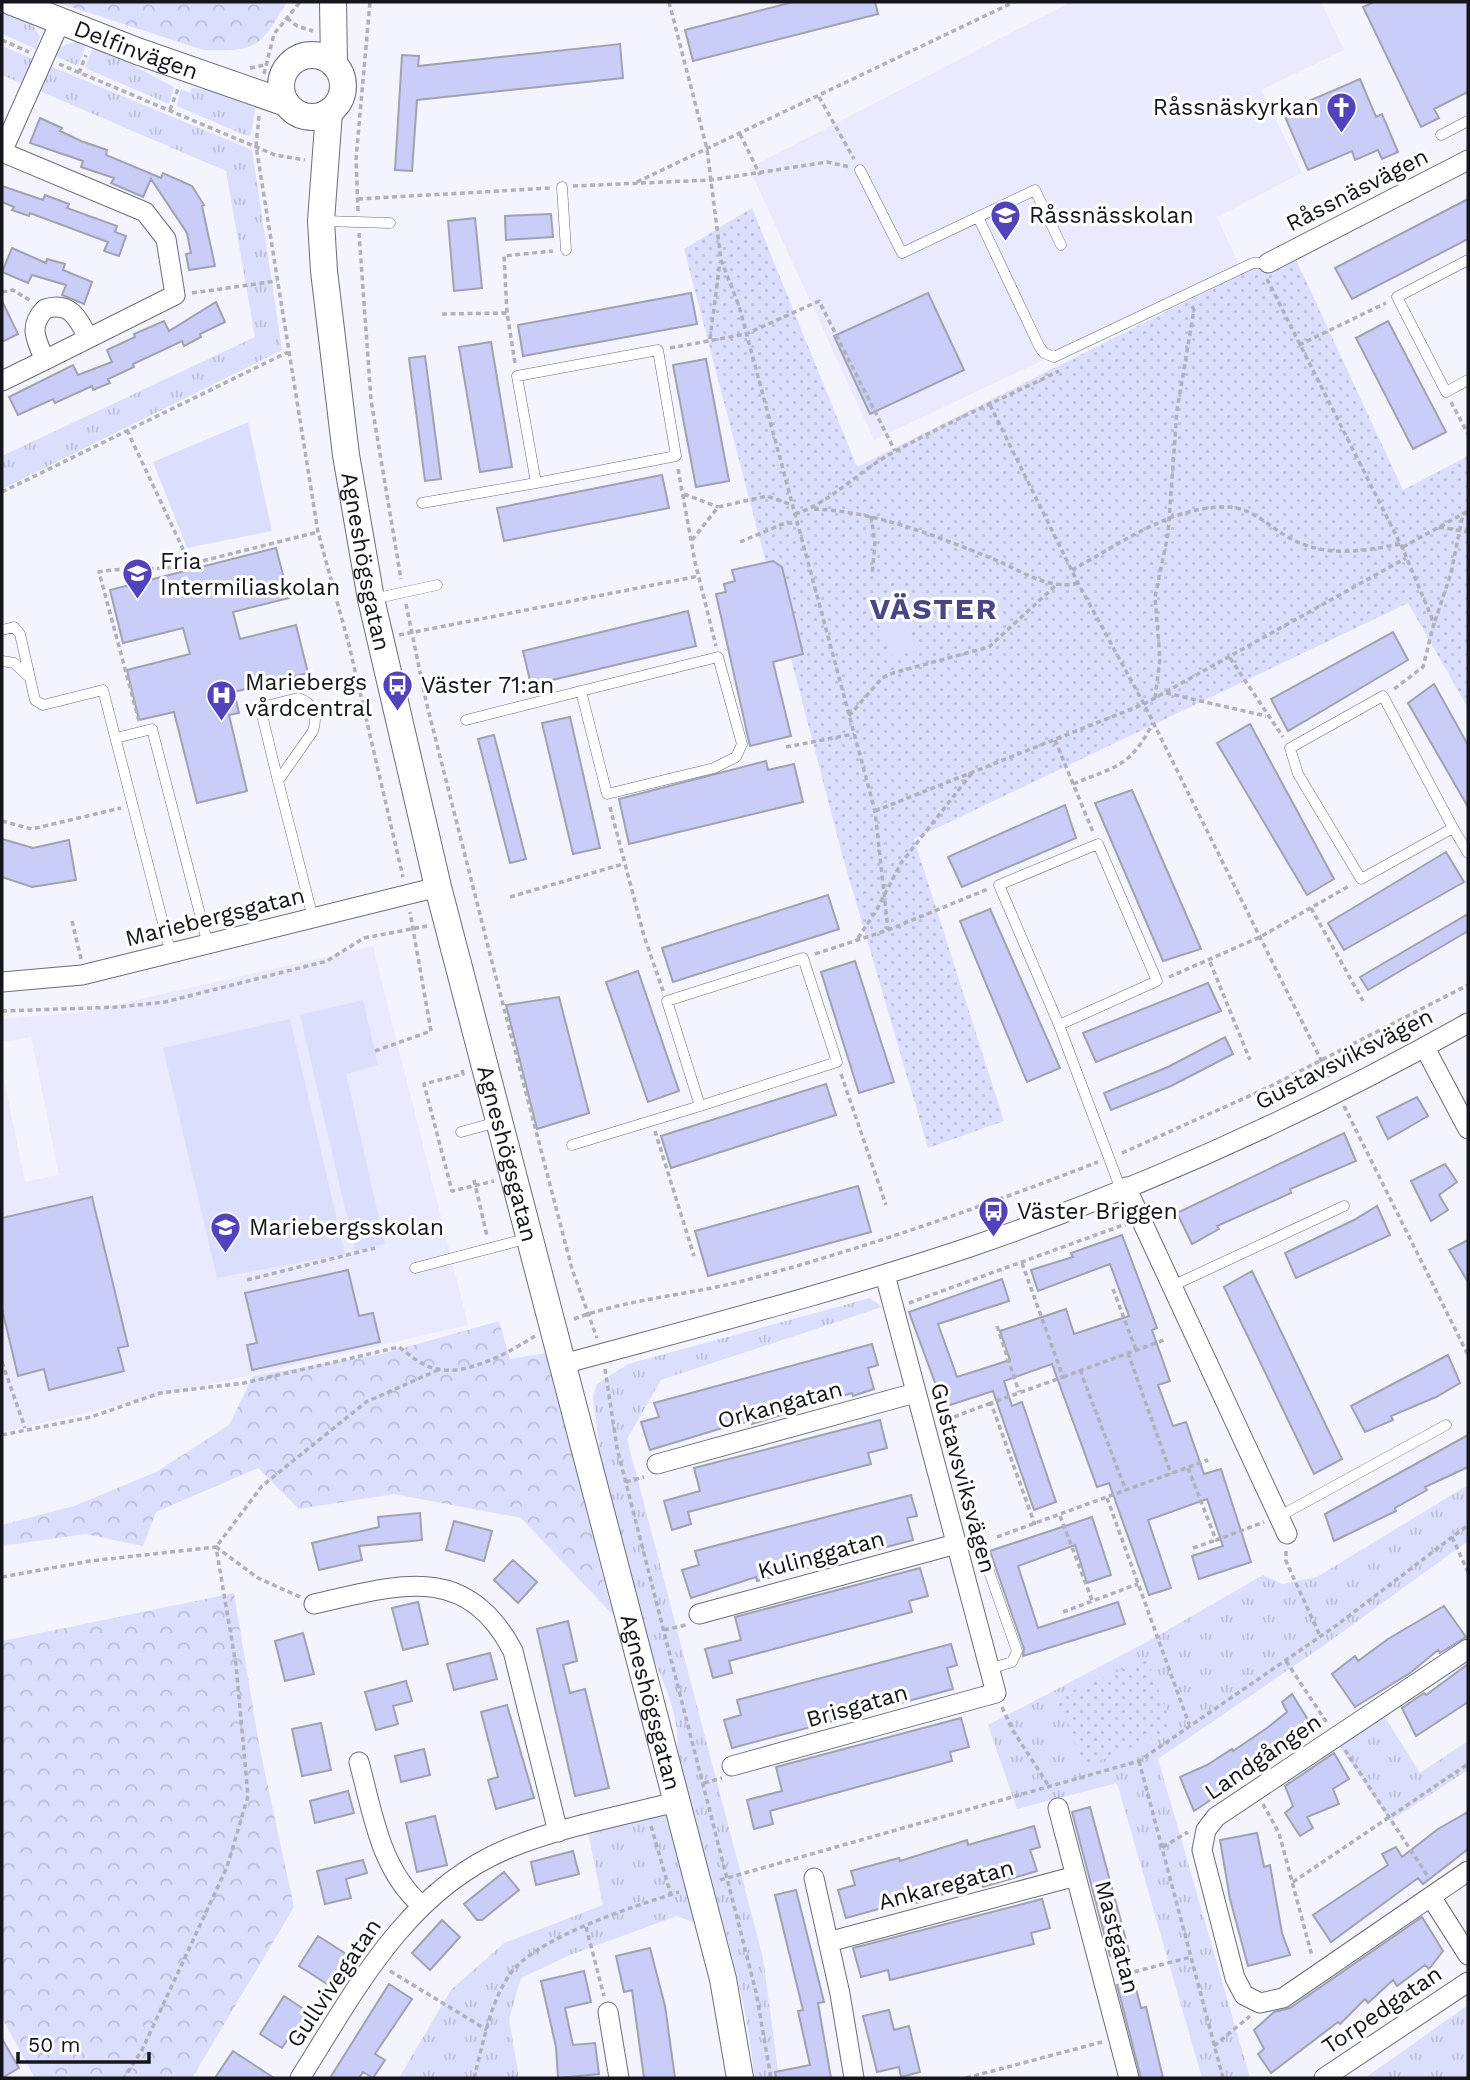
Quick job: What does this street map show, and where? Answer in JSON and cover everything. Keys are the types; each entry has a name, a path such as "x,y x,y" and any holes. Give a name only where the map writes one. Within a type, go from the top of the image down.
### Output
{"street":[{"name":"Delfinvägen","path":"12,2 60,22 223,80 283,86"},
{"path":"283,86 327,2"},
{"name":"Agneshögsgatan","path":"333,2 334,64 343,85 339,100 329,112 317,160 329,332 353,502 371,599 438,887 727,1998 740,2078"},
{"path":"2,381 175,295 166,239 145,212 2,152 60,22"},
{"path":"283,86 323,57 334,64"},
{"path":"283,86 314,117 329,112"},
{"name":"Agneshögsgatan","path":"283,86 317,160"},
{"name":"Råssnäsvägen","path":"1265,269 1468,160"},
{"path":"45,360 35,337 34,327 45,309 66,307 74,313 88,338"},
{"name":"Mariebergsgatan","path":"2,982 82,975 438,887"},
{"name":"Gustavsviksvägen","path":"563,1364 884,1275 972,1246 1124,1189 1337,1092 1468,1023"},
{"path":"1424,1048 1468,1129"},
{"path":"1124,1189 1141,1218 1284,1525"},
{"name":"Gustavsviksvägen","path":"884,1275 996,1693"},
{"name":"Orkangatan","path":"657,1464 915,1394"},
{"name":"Kulinggatan","path":"698,1614 956,1544"},
{"path":"314,1604 397,1586 426,1585 451,1590 486,1612 503,1632 513,1651 558,1832"},
{"name":"Landgången","path":"1256,2002 1244,1995 1235,1978 1202,1850 1206,1830 1216,1816 1468,1649"},
{"name":"Brisgatan","path":"732,1766 996,1693"},
{"path":"359,1762 388,1861 407,1893 422,1906"},
{"name":"Gullvivegatan","path":"300,2078 374,1961 422,1906 485,1860 513,1847 558,1832 676,1802"},
{"name":"Mastgatan","path":"1058,1808 1129,2078"},
{"path":"1256,2002 1269,2003 1283,1998 1468,1871"},
{"name":"Ankaregatan","path":"828,1942 1076,1876"},
{"path":"814,1878 854,2078"},
{"path":"1435,1895 1468,1955"},
{"name":"Torpedgatan","path":"1324,2078 1468,1982"},
{"path":"608,2012 619,2078"}],"lane":[{"path":"1441,135 1468,121"},
{"path":"860,170 902,253 1035,190 1061,245"},
{"path":"562,187 566,250"},
{"path":"978,217 1039,346 1044,353 1054,357 1253,262 1265,269"},
{"path":"321,221 390,223"},
{"path":"1468,260 1397,297 1446,392 1468,380"},
{"path":"422,503 537,482 676,456 657,350 517,376 537,482"},
{"path":"371,599 437,585"},
{"path":"2,630 14,627 19,634 35,700 43,705 103,690 172,954"},
{"path":"466,720 581,691 718,657 742,744 736,757 714,768 607,794 581,691"},
{"path":"2,661 15,663 29,676"},
{"path":"1453,828 1361,879 1298,774 1290,748 1383,696 1468,853"},
{"path":"278,780 313,731 316,721 310,705 298,698 270,705 263,719 278,780 313,918"},
{"path":"116,738 152,729 208,944"},
{"path":"1059,1024 1157,981 1098,844 999,885 1059,1024 1109,1158 1124,1189"},
{"path":"572,1145 700,1106 837,1062 803,958 667,1001 700,1106"},
{"path":"461,1132 501,1121"},
{"path":"1172,1286 1343,1206"},
{"path":"415,1268 530,1237"},
{"path":"1284,1525 1446,1425"},
{"path":"979,1543 1017,1651 1012,1662 989,1669"}],"path":[{"path":"300,2 274,34 283,86 256,146 318,532 349,645 407,894 430,1031 375,1051"},
{"path":"370,2 356,159 360,289 371,400 404,592 426,701 572,1269 602,1354 617,1448 757,1992 771,2078"},
{"path":"669,2 707,149 711,180 720,260 710,339"},
{"path":"636,183 1014,2"},
{"path":"2,40 294,160 356,159"},
{"path":"170,110 179,86"},
{"path":"818,97 860,170"},
{"path":"740,134 760,175"},
{"path":"358,199 711,180 760,175 827,162 860,170"},
{"path":"517,376 507,313 504,256 566,250"},
{"path":"720,260 733,286 875,811 888,930"},
{"path":"1265,269 1266,278 1401,546 1434,623"},
{"path":"175,295 277,281"},
{"path":"2,292 13,290 45,309"},
{"path":"1299,345 1397,297"},
{"path":"1155,698 1160,659 1155,597 1166,551 1177,410 1194,310 1192,306 1203,300"},
{"path":"657,350 746,334 819,301 895,451"},
{"path":"443,314 507,313"},
{"path":"2,492 288,352"},
{"path":"814,509 857,474 895,451 1067,367"},
{"path":"1446,392 1468,434"},
{"path":"990,405 1078,583 1144,704 1468,1355"},
{"path":"127,430 190,564"},
{"path":"676,456 718,657"},
{"path":"683,494 718,507 767,496 792,505"},
{"path":"692,541 718,507"},
{"path":"1072,570 1168,517 1231,507 1265,520 1308,547 1352,553 1401,546 1466,512"},
{"path":"795,514 814,509 871,516 991,558 1055,586 1078,583"},
{"path":"1383,696 1423,667 1466,512"},
{"path":"871,516 875,542 872,575"},
{"path":"740,542 785,523 797,523"},
{"path":"1439,527 1468,532"},
{"path":"152,729 136,719 99,572 130,566 164,571 318,532"},
{"path":"875,811 1144,704 1406,558"},
{"path":"349,645 699,576"},
{"path":"849,716 882,678 892,673 989,647 1055,586"},
{"path":"1230,658 1290,748"},
{"path":"298,698 308,688 356,675"},
{"path":"1166,693 1268,716"},
{"path":"1073,784 1129,761 1141,747 1153,723"},
{"path":"786,747 854,734"},
{"path":"1055,740 1098,844"},
{"path":"857,940 922,833 973,772"},
{"path":"607,794 623,864 667,1001"},
{"path":"2,821 32,830 133,805"},
{"path":"510,897 623,864"},
{"path":"1157,981 1260,937 1361,879"},
{"path":"803,958 888,930 999,885"},
{"path":"1311,908 1363,1001"},
{"path":"2,1011 119,1007 165,1002 327,961 364,938 481,915"},
{"path":"1209,961 1250,1060"},
{"path":"2,1435 25,1428 91,1417 160,1393 244,1383 399,1347 419,1362 438,1370 453,1370 488,1361 552,1327 589,1314 747,1280 871,1244 1000,1200 1109,1158 1322,1062 1468,985"},
{"path":"460,1062 463,1074 424,1084 452,1191 496,1180"},
{"path":"837,1062 887,1205"},
{"path":"652,1121 694,1256"},
{"path":"474,1180 490,1248"},
{"path":"1000,1200 1007,1218"},
{"path":"893,1308 1141,1218"},
{"path":"247,1280 375,1248"},
{"path":"1022,1263 1063,1377"},
{"path":"1113,1289 1136,1350"},
{"path":"997,1326 1019,1392"},
{"path":"954,1416 1164,1340"},
{"path":"1128,1353 1171,1474"},
{"path":"2,1362 25,1428"},
{"path":"124,2078 142,2050 227,1867 248,1797 236,1665 216,1547 262,1486 366,1402 438,1370"},
{"path":"1080,1370 1126,1491"},
{"path":"991,1403 1035,1525"},
{"path":"997,1537 1208,1460"},
{"path":"1188,1468 1216,1539"},
{"path":"1107,1498 1189,1724"},
{"path":"1060,1516 1092,1600"},
{"path":"1194,1548 1216,1539 1284,1525 1286,1561 1320,1636"},
{"path":"474,2078 487,2030 508,1976 525,1957 586,1927 698,1886 1139,1761 1189,1724 1286,1661 1468,1525"},
{"path":"1452,1537 1468,1572"},
{"path":"2,1577 90,1561 216,1547 258,1577 314,1604"},
{"path":"1063,1612 1138,1584"},
{"path":"1286,1661 1389,1816 1435,1895"},
{"path":"996,1693 1012,1729 1049,1787 1058,1808"},
{"path":"1139,1761 1223,2078"},
{"path":"1293,1882 1468,1764"},
{"path":"1256,1790 1279,1833 1316,1975"},
{"path":"646,1810 671,1895"},
{"path":"1163,1847 1192,1829 1206,1830"},
{"path":"586,1927 608,2012"},
{"path":"1103,1980 1191,1957"},
{"path":"374,1961 487,2030"},
{"path":"1214,2046 1244,2023 1256,2002"},
{"path":"966,2078 1118,2038"}],"shaded area":[{"name":"Råssnässkolan","path":"1071,2 1321,2 1344,50 1261,90 1302,173 1217,217 1240,267 874,440 749,168"},
{"name":"Mariebergsskolan","path":"373,946 468,1325 2,1432 2,1070 25,1182 59,1175 31,1037 2,1042 2,1019 84,1012"}],"green space":[{"path":"56,2 287,2 270,29 256,44 236,50 203,50"},
{"path":"2,9 31,22 40,37 36,49 2,34"},
{"path":"79,40 87,43 78,66 55,56 60,47"},
{"path":"94,45 174,87 169,104 85,68"},
{"path":"2,46 252,150 282,350 2,489 2,456 255,337 226,171 2,75"},
{"path":"192,88 224,92 256,104 251,135 247,136 177,106 181,89 190,93"},
{"path":"752,208 857,467 1291,249 1403,490 1468,456 1468,708 1408,603 914,839 1004,1121 928,1148 842,854 684,249"},
{"path":"248,422 272,531 187,548 153,462"},
{"path":"897,599 917,649 893,659 872,609"},
{"path":"363,1000 378,1065 346,1074 385,1244 355,1251 300,1015"},
{"path":"290,1019 345,1254 217,1278 163,1048"},
{"path":"870,1298 882,1307 661,1380 627,1439 763,1958 779,2078 754,2078 733,1960 679,1766 673,1711 653,1658 603,1477 593,1397 597,1384 628,1364"},
{"path":"499,1321 510,1359 546,1353 613,1615 521,1518 394,1494 299,1509 258,1468 156,1512 143,1546 85,1534 2,1546 2,1525 74,1506 156,1472 229,1425 253,1376 382,1354"},
{"path":"1468,1485 1468,1541 1323,1646 1158,1759 1250,2078 1202,2078 1117,1783 1017,1809 988,1725 1145,1643 1263,1575 1282,1584 1317,1577"},
{"path":"234,1593 260,1750 294,1907 192,2078 35,2078 2,2018 2,1641"},
{"path":"1147,1659 1173,1729 1086,1767 1055,1698"},
{"path":"1379,1708 1420,1773 1468,1741 1468,1770 1390,1821 1334,1738"},
{"path":"668,1796 702,1926 677,1916 570,1955 521,1978 509,2019 519,2078 399,2078 451,1990 504,1943 603,1905 586,1823"},
{"path":"1468,2005 1468,2078 1365,2078"}],"building":[{"path":"793,2 875,2 878,14 693,61 685,30"},
{"path":"1374,2 1468,2 1468,92 1434,109 1439,118 1421,127 1363,7"},
{"path":"620,44 623,78 417,100 412,171 395,170 402,55 419,56 418,66"},
{"name":"Råssnäskyrkan","path":"1360,79 1376,117 1382,114 1398,152 1382,159 1378,150 1355,160 1352,151 1308,170 1283,112"},
{"path":"40,118 62,128 60,131 107,150 106,155 161,178 163,173 192,186 204,205 202,206 215,266 189,270 186,254 191,253 187,233 151,179 143,197 111,183 114,178 81,167 83,161 30,143"},
{"path":"2,186 43,200 45,195 69,204 67,208 117,226 115,232 126,236 119,256 104,251 108,242 30,213 29,216 12,210 14,207 2,202"},
{"path":"1468,199 1468,239 1352,299 1335,268"},
{"path":"551,214 553,237 506,240 505,216"},
{"path":"475,218 482,288 454,291 448,221"},
{"path":"12,248 46,263 47,259 65,264 63,270 92,282 84,304 62,295 66,285 32,275 28,283 2,272"},
{"path":"691,293 697,324 523,356 518,325"},
{"path":"928,293 964,370 870,414 834,336"},
{"path":"2,301 18,334 2,342"},
{"path":"216,302 225,322 200,334 201,337 184,346 182,341 133,364 134,367 108,379 110,383 93,390 92,386 55,403 53,399 18,415 9,397 73,365 78,375 112,362 107,350 135,337 134,334 164,321 169,331"},
{"path":"1388,321 1446,432 1413,449 1356,338"},
{"path":"491,342 512,467 480,472 459,347"},
{"path":"425,356 441,479 425,481 409,358"},
{"path":"706,359 729,481 696,487 673,365"},
{"path":"662,475 669,508 504,541 497,508"},
{"path":"276,548 289,598 233,612 240,639 296,625 308,673 234,692 239,713 229,715 247,791 197,803 174,712 139,720 127,670 190,654 183,628 123,643 110,590"},
{"path":"773,561 782,567 803,654 773,662 791,736 750,746 716,594 726,592 724,584 735,581 732,570"},
{"path":"688,611 696,646 531,685 523,651"},
{"path":"1393,632 1408,660 1288,731 1271,699"},
{"path":"1434,684 1468,745 1468,807 1408,703"},
{"path":"570,717 600,848 573,854 542,723"},
{"path":"1250,724 1334,879 1307,895 1217,743"},
{"path":"494,735 526,859 510,863 478,739"},
{"path":"766,761 768,770 794,764 803,802 629,844 619,799"},
{"path":"1132,790 1201,949 1163,961 1095,803"},
{"path":"1065,805 1076,838 962,887 948,857"},
{"path":"2,839 33,848 69,840 76,880 32,887 2,877"},
{"path":"1446,852 1464,882 1344,950 1328,923"},
{"path":"828,895 839,929 673,982 662,948"},
{"path":"990,909 1060,1068 1027,1082 960,921"},
{"path":"1468,914 1468,931 1368,990 1360,977"},
{"path":"855,961 894,1082 859,1093 821,972"},
{"path":"638,971 679,1091 648,1102 606,982"},
{"path":"1208,983 1221,1011 1096,1062 1083,1033"},
{"path":"559,997 589,1113 537,1129 506,1005"},
{"path":"1225,1037 1233,1054 1171,1086 1111,1110 1104,1093 1168,1067"},
{"path":"826,1084 836,1115 671,1168 661,1136"},
{"path":"1417,1097 1428,1116 1388,1139 1377,1117"},
{"path":"1344,1133 1356,1161 1290,1189 1291,1193 1217,1226 1219,1229 1192,1244 1177,1213"},
{"path":"1445,1164 1457,1182 1439,1195 1448,1210 1431,1221 1411,1181"},
{"path":"858,1186 871,1232 708,1276 695,1231"},
{"path":"92,1197 128,1346 118,1348 124,1371 49,1390 44,1369 18,1376 2,1309 2,1218"},
{"path":"1377,1206 1390,1235 1296,1278 1285,1253"},
{"path":"1122,1235 1157,1328 1152,1330 1170,1381 1158,1385 1173,1426 1186,1422 1204,1474 1221,1469 1251,1562 1199,1579 1192,1556 1223,1546 1207,1499 1148,1520 1171,1588 1149,1595 1109,1483 1097,1487 1052,1364 1004,1381 1012,1406 1022,1402 1056,1502 1034,1510 993,1391 944,1407 909,1312 1002,1279 1009,1301 938,1324 957,1377 1010,1360 1000,1331 1066,1309 1074,1334 1129,1316 1110,1264 1038,1291 1031,1270 1073,1257 1071,1253"},
{"path":"1468,1240 1468,1282 1449,1250"},
{"path":"348,1270 359,1316 373,1313 380,1342 252,1370 247,1345 257,1343 245,1293"},
{"path":"1252,1271 1342,1459 1314,1474 1224,1287"},
{"path":"872,1344 878,1365 868,1368 874,1389 853,1396 852,1393 752,1424 751,1421 719,1429 650,1450 641,1422 659,1417 654,1403"},
{"path":"1448,1355 1460,1383 1436,1397 1391,1416 1393,1420 1365,1432 1351,1406"},
{"path":"880,1420 887,1448 868,1453 871,1464 688,1512 691,1524 672,1530 664,1501 700,1491 694,1468"},
{"path":"1468,1435 1468,1467 1425,1487 1427,1490 1395,1508 1396,1511 1334,1541 1325,1514"},
{"path":"911,1495 917,1516 907,1518 913,1540 757,1581 756,1577 691,1598 682,1570 699,1565 695,1551"},
{"path":"420,1513 422,1540 359,1546 362,1560 319,1570 312,1543 379,1527 378,1517"},
{"path":"1092,1517 1111,1575 1087,1583 1075,1545 1018,1566 1038,1628 1118,1602 1125,1624 1023,1656 1024,1649 990,1551"},
{"path":"454,1521 492,1531 484,1561 446,1550"},
{"path":"513,1560 537,1582 518,1603 494,1580"},
{"path":"920,1568 928,1596 909,1601 912,1612 729,1661 732,1673 713,1678 705,1649 741,1640 735,1617"},
{"path":"418,1602 428,1644 403,1650 392,1608"},
{"path":"1444,1606 1466,1637 1440,1653 1438,1650 1410,1673 1355,1707 1332,1674 1355,1656 1358,1661 1388,1639"},
{"path":"568,1621 577,1661 563,1665 570,1693 585,1689 609,1788 575,1796 537,1629"},
{"path":"303,1633 314,1674 285,1681 275,1641"},
{"path":"951,1644 957,1665 947,1668 953,1689 732,1748 724,1720 741,1715 737,1700"},
{"path":"490,1653 497,1679 454,1690 447,1664"},
{"path":"1468,1664 1468,1702 1416,1736 1402,1708 1424,1693 1426,1695"},
{"path":"406,1681 412,1701 393,1706 398,1724 376,1730 365,1692"},
{"path":"1292,1694 1315,1731 1194,1811 1180,1777 1207,1765 1232,1749 1233,1751 1267,1728 1287,1712 1282,1702"},
{"path":"507,1705 534,1798 496,1809 488,1780 498,1777 481,1712"},
{"path":"961,1718 969,1747 950,1752 952,1761 770,1811 773,1824 754,1829 747,1800 782,1791 776,1767"},
{"path":"321,1723 331,1770 302,1776 292,1729"},
{"path":"424,1749 430,1775 401,1782 395,1756"},
{"path":"1334,1753 1349,1779 1333,1789 1339,1804 1307,1817 1313,1828 1300,1836 1285,1813 1293,1806 1285,1786"},
{"path":"348,1791 354,1813 315,1823 310,1801"},
{"path":"1090,1807 1129,1951 1110,1956 1072,1812"},
{"path":"1468,1812 1468,1849 1423,1884 1418,1878 1331,1942 1313,1915 1388,1865 1382,1854 1396,1847 1402,1857 1438,1829"},
{"path":"435,1816 447,1865 417,1872 406,1823"},
{"path":"1034,1826 1040,1847 1030,1850 1037,1871 983,1887 981,1882 916,1903 915,1899 846,1918 838,1890 855,1885 851,1871 899,1858 900,1861 967,1840 968,1845"},
{"path":"1257,1833 1264,1867 1270,1865 1282,1933 1290,1955 1248,1966 1230,1899 1220,1840"},
{"path":"573,1851 579,1874 536,1885 531,1862"},
{"path":"363,1860 367,1873 346,1879 351,1898 325,1904 317,1871"},
{"path":"504,1872 519,1890 482,1920 477,1920 464,1904"},
{"path":"796,1890 824,2002 818,2003 831,2078 776,2078 775,2072 810,2065 798,2011 803,2010 775,1895"},
{"path":"1042,1899 1050,1928 1031,1933 1034,1944 890,1980 888,1970 861,1977 853,1948"},
{"path":"1422,1917 1443,1951 1429,1969 1425,1965 1397,1986 1393,1980 1368,2003 1365,1999 1340,2024 1338,2022 1271,2073 1258,2054 1264,2049 1254,2030 1274,2012 1290,2008"},
{"path":"442,1920 460,1937 430,1970 412,1953"},
{"path":"318,1936 351,1957 332,1987 299,1966"},
{"path":"650,1948 665,2006 675,2078 644,2078 632,1990 624,1992 616,1956"},
{"path":"584,1971 591,2002 565,2008 573,2045 595,2043 599,2074 558,2078 556,2047 541,1981"},
{"path":"1134,1981 1141,2008 1146,2007 1163,2078 1141,2078 1117,1985"},
{"path":"389,1984 412,1999 375,2054 385,2060 373,2078 363,2072 359,2078 330,2078"},
{"path":"284,1996 311,2014 299,2033 294,2030 282,2048 260,2034"},
{"path":"889,2010 894,2030 909,2026 920,2072 901,2077 899,2067 877,2072 863,2016"},
{"path":"2,2039 19,2068 2,2078"},
{"path":"233,2051 274,2078 215,2078"}],"place":[{"name":"Råssnäskyrkan","path":"1342,134"},
{"name":"Råssnässkolan","path":"1006,242"},
{"name":"Fria Intermiliaskolan","path":"137,601"},
{"name":"Väster 71:an","path":"398,712"},
{"name":"Mariebergs vårdcentral","path":"222,722"},
{"name":"Väster Briggen","path":"994,1238"},
{"name":"Mariebergsskolan","path":"226,1254"}],"district":[{"name":"VÄSTER","path":"934,608"}]}
